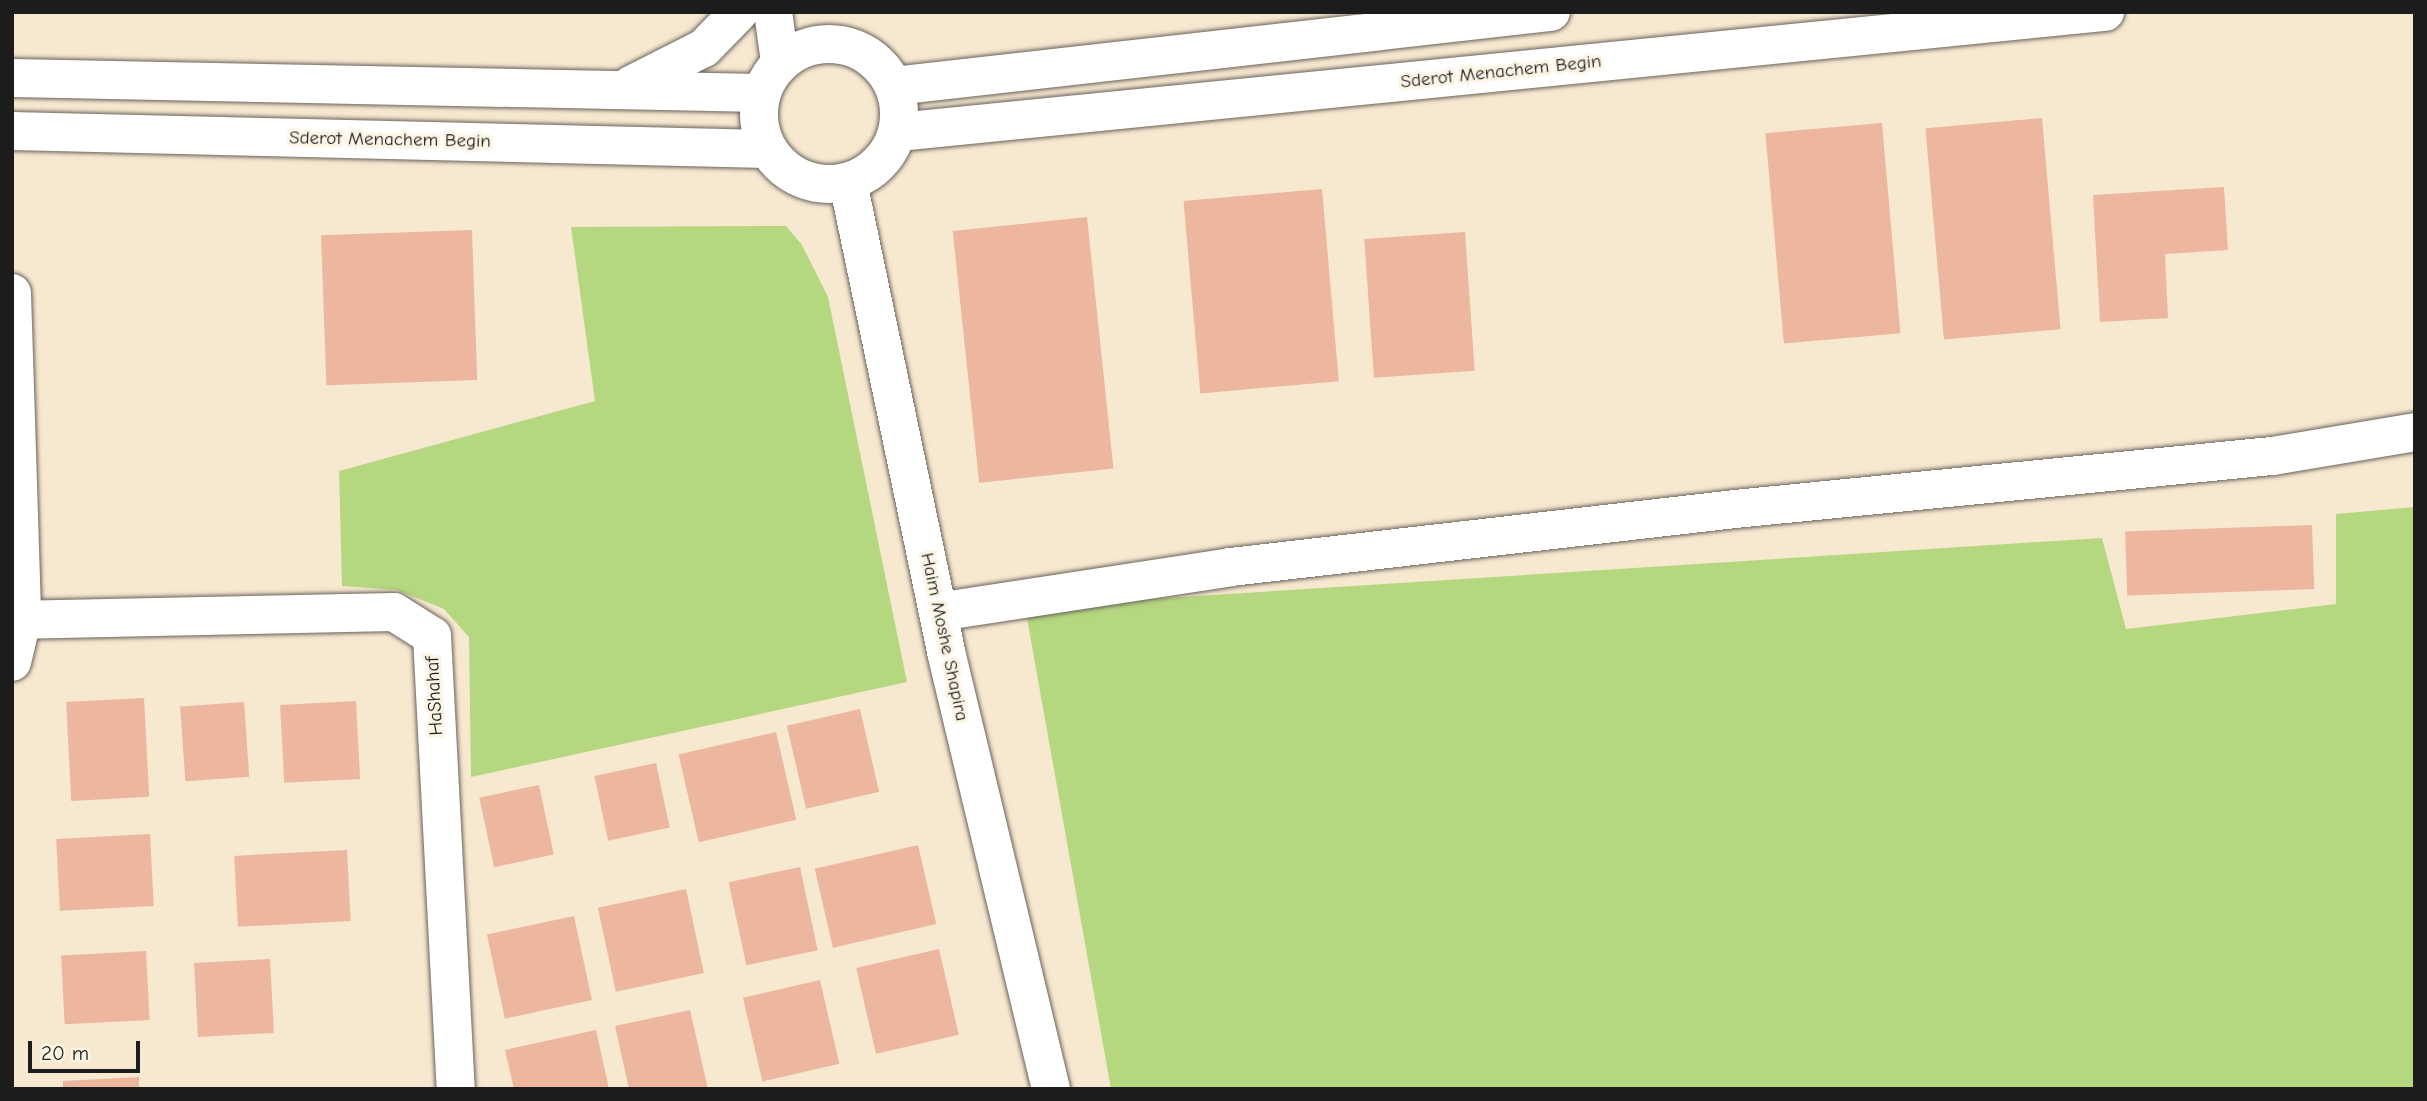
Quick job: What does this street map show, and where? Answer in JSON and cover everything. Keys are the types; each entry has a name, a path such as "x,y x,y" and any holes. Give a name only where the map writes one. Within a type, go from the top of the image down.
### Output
{"street":[{"path":"616,92 678,65 726,30 740,12"},
{"path":"12,78 616,92 771,78 811,45 847,47 869,56 894,86 900,109 898,132 879,163 848,182 825,185 802,179 782,167 767,149 758,112 771,78 773,12"},
{"path":"832,12 847,47"},
{"path":"894,86 1551,12"},
{"name":"Sderot Menachem Begin","path":"898,132 2105,12"},
{"name":"Sderot Menachem Begin","path":"12,131 767,149"},
{"name":"Haim Moshe Shapira","path":"848,182 938,612 1051,1089"},
{"path":"12,293 17,620 12,662"},
{"path":"938,612 1231,567 1735,509 2272,456 2415,432"},
{"name":"HaShahaf","path":"17,620 394,612 432,636 456,1089"}],"green space":[{"path":"786,226 802,245 828,297 907,682 471,777 469,637 444,609 397,590 342,586 339,471 595,401 571,227"},
{"path":"2415,507 2415,1089 1111,1089 1025,607 2102,538 2126,629 2336,604 2336,514"}],"building":[{"path":"2042,118 2060,329 1944,339 1925,128"},
{"path":"1882,123 1900,333 1784,343 1765,133"},
{"path":"2224,187 2228,250 2165,254 2168,318 2100,322 2093,195"},
{"path":"1322,189 1339,381 1200,393 1184,201"},
{"path":"1087,217 1113,469 979,483 953,231"},
{"path":"472,230 477,380 326,385 321,235"},
{"path":"1465,232 1475,371 1374,378 1364,239"},
{"path":"2312,525 2314,589 2127,595 2125,532"},
{"path":"144,698 149,797 71,801 66,702"},
{"path":"356,701 360,779 284,783 280,705"},
{"path":"244,702 249,777 185,781 180,706"},
{"path":"860,709 879,792 806,809 787,726"},
{"path":"776,732 796,820 699,842 679,754"},
{"path":"656,763 670,828 608,841 594,776"},
{"path":"539,785 554,854 494,867 479,798"},
{"path":"150,834 154,906 60,911 56,839"},
{"path":"918,845 936,924 833,948 815,869"},
{"path":"347,850 351,921 238,927 234,856"},
{"path":"800,867 818,950 746,965 729,882"},
{"path":"686,889 704,973 616,992 598,908"},
{"path":"574,916 592,1000 505,1019 487,935"},
{"path":"939,949 959,1035 876,1054 856,968"},
{"path":"146,951 150,1020 65,1024 61,955"},
{"path":"270,959 274,1033 198,1037 194,963"},
{"path":"820,980 839,1064 762,1082 743,998"},
{"path":"690,1010 708,1089 629,1089 615,1026"},
{"path":"596,1030 609,1089 514,1089 505,1050"},
{"path":"139,1077 139,1089 63,1089 63,1081"}]}
